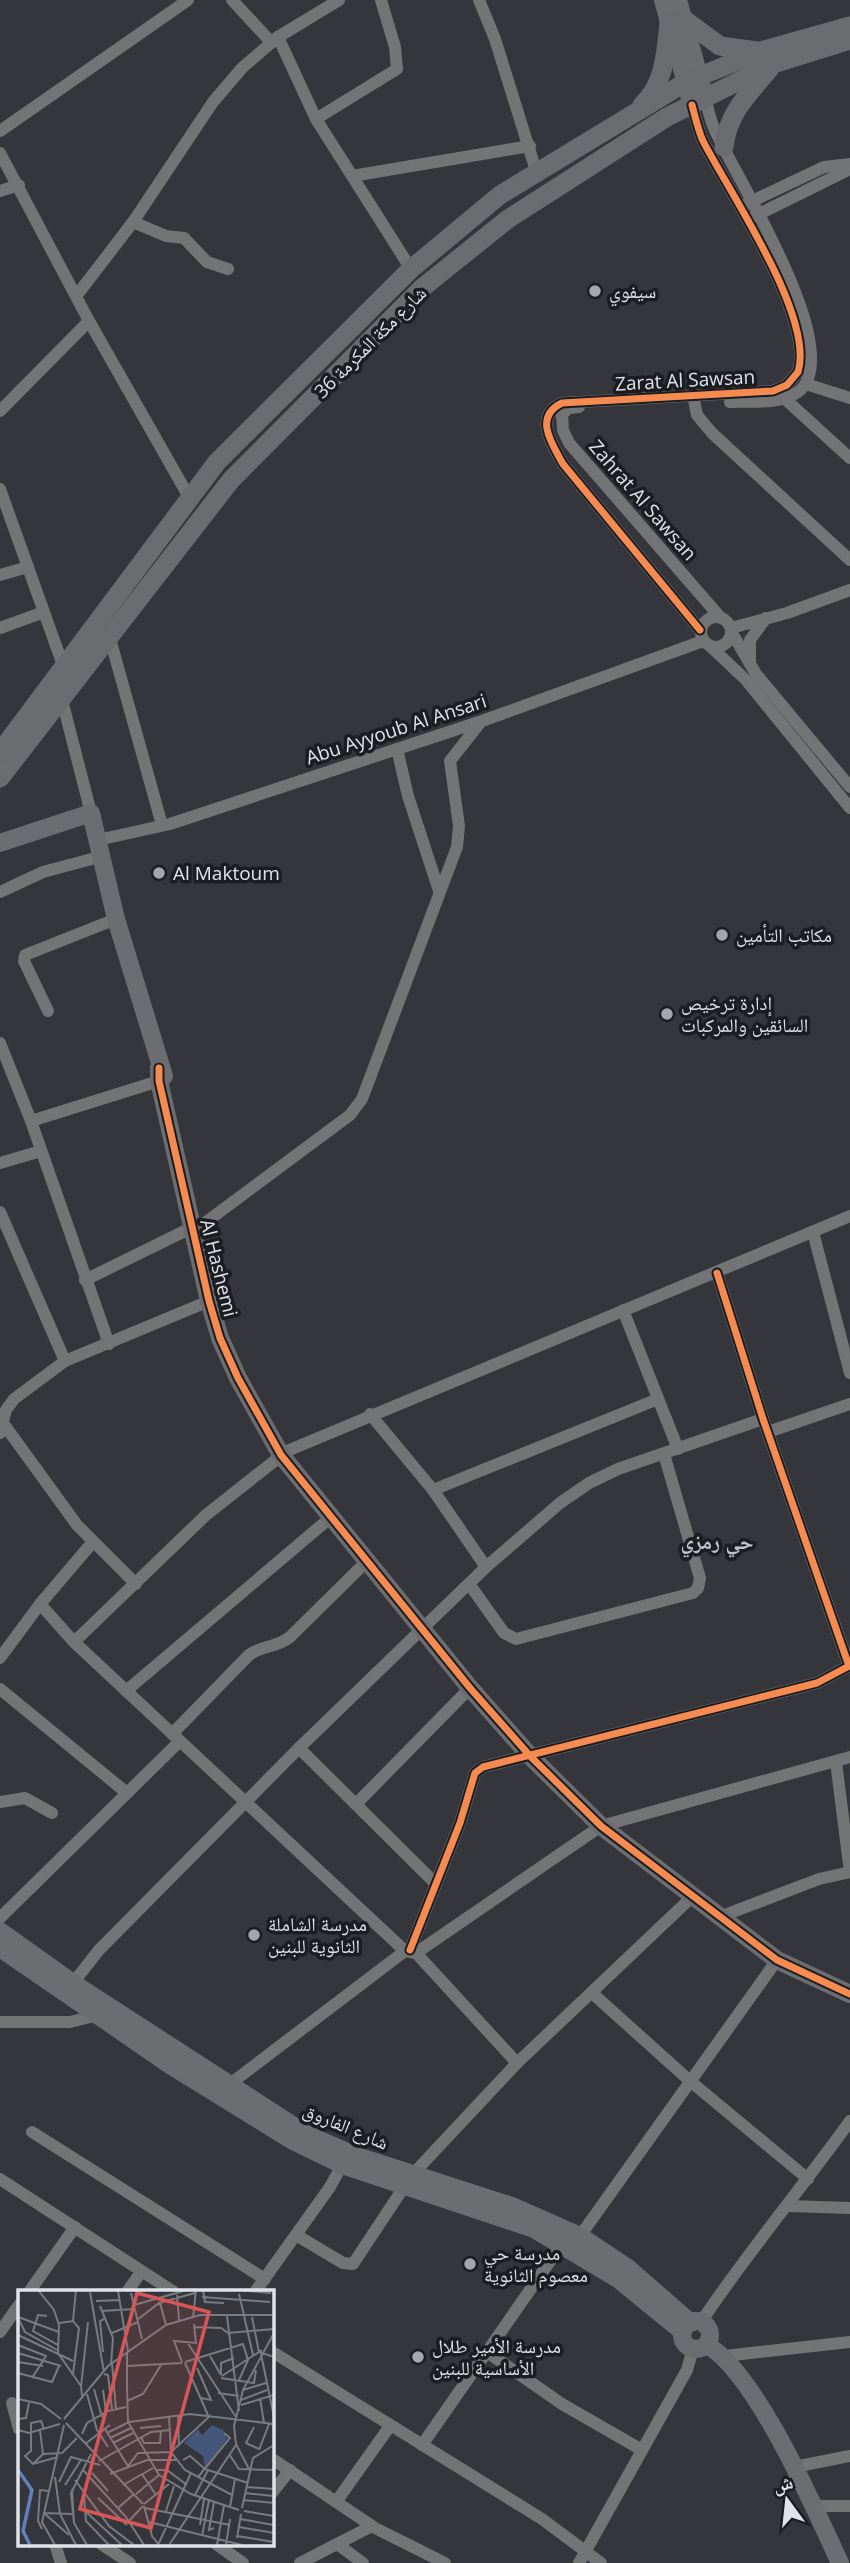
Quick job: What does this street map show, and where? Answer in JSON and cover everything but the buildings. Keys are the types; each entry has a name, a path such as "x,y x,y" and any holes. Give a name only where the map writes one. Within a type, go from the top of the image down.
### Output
{"main road":[{"path":"632,115 651,97 658,82 676,13 720,46 767,57 736,107 726,131 724,147"},
{"name":"شارع مكة المكرمة 36","path":"0,752 217,462 411,269 500,195 692,79 767,57 850,26"},
{"name":"شارع مكة المكرمة 36","path":"0,778 230,480 422,288 508,219 643,132 767,57 850,40"}],"street":[{"path":"0,131 188,0"},
{"path":"232,0 275,40 316,119 411,269"},
{"path":"78,295 133,222 213,102 242,68 275,40 339,0"},
{"path":"316,119 397,69 395,47 381,0"},
{"path":"479,0 530,146 537,174"},
{"path":"663,0 676,13 698,101 724,147 746,209"},
{"name":"Zarat Al Sawsan","path":"698,101 701,137 746,209 776,268 793,321 800,366 787,384 773,391 693,399 562,403 554,407 546,423 548,439 563,464 705,639"},
{"path":"352,176 530,146"},
{"path":"0,153 78,295 89,321 189,497"},
{"path":"746,209 824,167 850,166"},
{"path":"760,214 850,166"},
{"path":"0,191 19,185"},
{"path":"746,209 760,214 783,260 807,330 812,357 806,384 850,398"},
{"path":"133,222 166,236 184,238 207,262 228,269"},
{"path":"0,411 89,321"},
{"name":"Zahrat Al Sawsan","path":"720,617 569,443 562,414 569,408 693,399 784,398 799,392 806,384"},
{"path":"784,398 850,458"},
{"path":"693,399 697,415 712,433 850,561"},
{"path":"0,489 4,514 28,567 64,668"},
{"path":"0,575 28,567"},
{"path":"705,639 722,646 731,631 850,590"},
{"path":"0,628 44,612"},
{"path":"705,639 709,618 720,617 731,631 751,668 850,787"},
{"path":"751,668 750,640 766,618"},
{"path":"109,635 162,825"},
{"path":"705,639 746,680 850,807"},
{"name":"Abu Ayyoub Al Ansari","path":"0,892 100,848 162,825 482,721 705,639"},
{"path":"0,843 91,813 62,700"},
{"path":"85,1280 197,1226 350,1115 356,1107 370,1079 457,847 459,825 450,761 482,721"},
{"path":"397,749 408,796 439,891"},
{"name":"Al Hashemi","path":"91,813 116,919 159,1075 165,1079 197,1226 209,1301 239,1369 285,1455 330,1518 470,1688 531,1757 601,1826 693,1896"},
{"path":"48,1011 24,961 24,955 116,919"},
{"path":"0,1043 31,1121 110,1345"},
{"path":"31,1121 159,1075"},
{"path":"0,1163 41,1151"},
{"path":"0,1212 65,1361"},
{"path":"74,1642 206,1515 285,1455 370,1414 850,1216"},
{"name":"Al Hashemi","path":"197,1226 239,1369"},
{"path":"813,1232 850,1373"},
{"path":"410,1951 460,1823 475,1773 499,1761 531,1757 817,1683 850,1666 763,1419 717,1272"},
{"path":"136,1584 92,1543 50,1492 2,1416 24,1390 65,1361 110,1345 209,1301"},
{"path":"623,1310 678,1449"},
{"path":"433,1490 658,1399"},
{"path":"768,1432 850,1404"},
{"path":"370,1414 433,1490 486,1567"},
{"path":"73,1983 99,1950 299,1748 423,1632 486,1567 573,1492 618,1469 763,1419"},
{"path":"470,1585 504,1633 516,1639 694,1592 698,1588 700,1578 664,1454"},
{"path":"127,1691 330,1518"},
{"path":"0,1658 40,1604 92,1543"},
{"path":"0,1918 127,1793 250,1655 259,1648 279,1646 366,1562"},
{"path":"40,1604 74,1642 245,1804 410,1951 517,2063"},
{"path":"356,1803 470,1688"},
{"path":"0,1689 127,1793"},
{"path":"299,1748 436,1884"},
{"path":"230,2084 410,1951 601,1826 850,1757"},
{"path":"722,1916 819,1879 850,1872 836,1762"},
{"path":"0,1802 25,1798 52,1813"},
{"path":"296,2235 351,2265 357,2261 408,2181 517,2063 693,1896 777,1960 850,1994"},
{"name":"شارع الفاروق","path":"0,1931 174,2059 293,2141 342,2165 512,2206 580,2236 628,2268 692,2326"},
{"name":"شارع الفاروق","path":"0,1948 98,2015 174,2059 230,2084 306,2134 408,2181 510,2219 562,2244 692,2326"},
{"path":"580,2236 777,1960"},
{"path":"592,1993 690,2081 808,2179"},
{"path":"0,2022 70,2022 98,2015"},
{"path":"850,2121 788,2206 692,2326 684,2343 724,2356 850,2342"},
{"path":"32,2132 265,2279"},
{"path":"257,2290 342,2165"},
{"path":"0,2179 171,2290"},
{"path":"788,2206 850,2208"},
{"path":"30,2290 75,2227"},
{"path":"422,2445 562,2244"},
{"path":"128,2290 141,2272"},
{"path":"0,2332 18,2306"},
{"path":"579,2563 709,2329 692,2326"},
{"path":"487,2352 562,2404 642,2451"},
{"path":"273,2354 542,2519 601,2563"},
{"path":"724,2356 794,2467 840,2563"},
{"path":"0,2393 15,2406 18,2423"},
{"path":"335,2501 390,2426"},
{"path":"794,2467 850,2456"},
{"path":"273,2459 372,2526 445,2563"},
{"path":"273,2491 290,2470"},
{"path":"814,2506 850,2506"},
{"path":"300,2563 372,2526"},
{"path":"337,2544 363,2563"},
{"path":"56,2546 61,2563"},
{"path":"104,2546 130,2563"},
{"path":"224,2546 243,2563"}],"cycle path":[{"path":"692,105 703,141 767,255 782,288 794,320 800,348 798,372 787,385 773,391 562,403 553,409 547,423 550,440 563,464 700,630"},
{"path":"159,1068 159,1081 209,1301 220,1338 238,1378 281,1455 470,1688 531,1757 601,1826 777,1960 850,1994"},
{"path":"410,1950 460,1823 475,1773 483,1767 817,1683 849,1666 763,1419 717,1273"}],"place":[{"name":"سيفوي","path":"595,291"},
{"name":"Al Maktoum","path":"159,873"},
{"name":"مكاتب التأمين","path":"722,935"},
{"name":"إدارة ترخيص السائقين والمركبات","path":"667,1014"},
{"name":"مدرسة الشاملة الثانوية للبنين","path":"254,1935"},
{"name":"مدرسة حي معصوم الثانوية","path":"470,2264"},
{"name":"مدرسة الأمير طلال الأساسية للبنين","path":"418,2357"}],"district":[{"name":"حي رمزي","path":"717,1542"}]}
